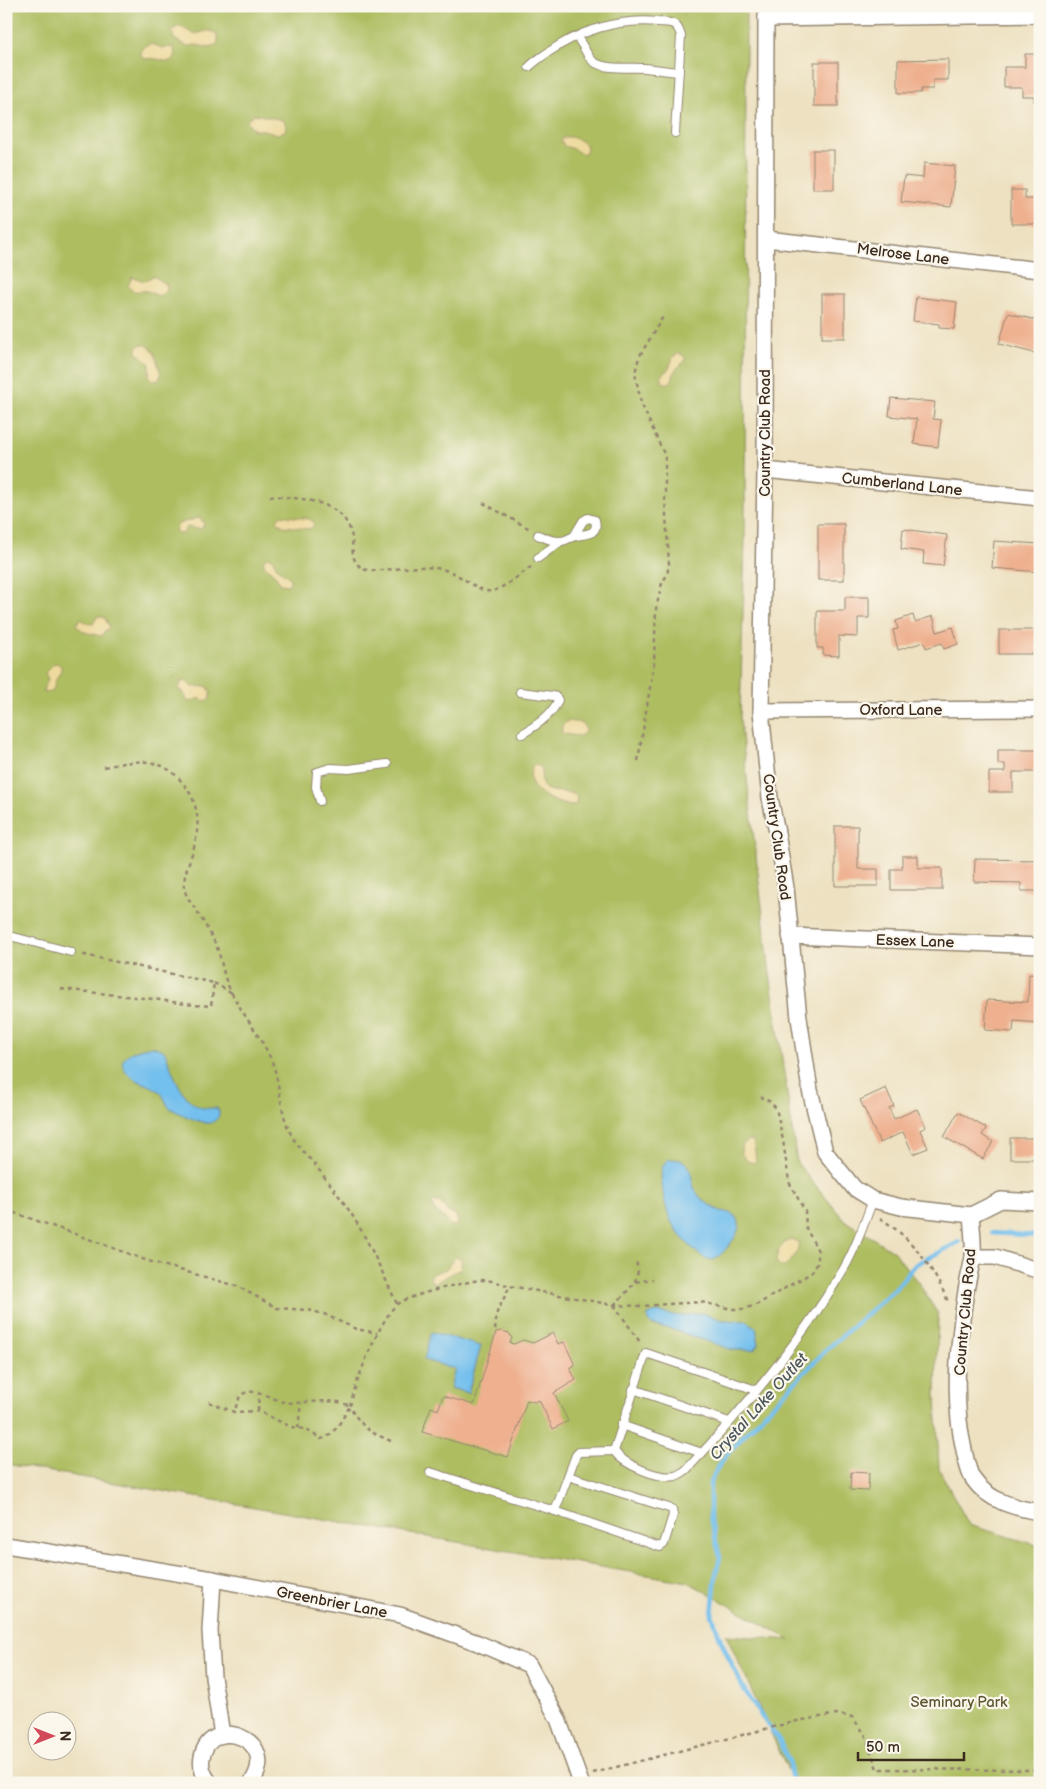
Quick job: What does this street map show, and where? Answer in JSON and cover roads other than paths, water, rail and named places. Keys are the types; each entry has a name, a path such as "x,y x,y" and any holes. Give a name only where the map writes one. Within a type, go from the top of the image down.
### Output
{"street":[{"path":"766,12 1040,15"},
{"name":"Country Club Road","path":"766,12 765,470 762,711 770,798 786,888 799,1018 810,1090 825,1152 854,1188 873,1200 901,1208 971,1215 973,1256 966,1289 960,1338 958,1426 973,1479 989,1496 1004,1504 1040,1512"},
{"name":"Melrose Lane","path":"766,239 1040,270"},
{"name":"Cumberland Lane","path":"765,470 1040,498"},
{"name":"Oxford Lane","path":"762,711 1040,709"},
{"name":"Essex Lane","path":"790,936 1040,946"},
{"path":"971,1215 1001,1200 1040,1202"},
{"path":"973,1256 995,1256 1040,1271"},
{"name":"Greenbrier Lane","path":"6,1545 213,1579 400,1615 478,1643 529,1665 558,1720 580,1780"},
{"path":"213,1579 210,1640 213,1677 222,1735"},
{"path":"210,1783 204,1777 201,1764 203,1752 211,1741 222,1735 235,1734 247,1739 256,1749 259,1762 257,1774 251,1783"}],"lane":[{"path":"529,67 556,46 604,26 647,20 672,22 678,27 681,36 676,133"},
{"path":"576,37 582,43 594,63 616,67 679,72"},
{"path":"538,536 561,541"},
{"path":"538,558 561,541 574,536"},
{"path":"520,692 553,696 558,700 550,712 535,726 522,734"},
{"path":"320,800 316,787 315,776 317,772 330,768 349,769 387,764"},
{"path":"6,935 71,952"},
{"path":"614,1451 620,1459 630,1465 659,1475 678,1475 686,1470 798,1339 844,1268 873,1200"},
{"path":"614,1451 646,1352 756,1390"},
{"path":"634,1389 729,1422"},
{"path":"621,1425 702,1453"},
{"path":"556,1511 576,1455 579,1452 614,1451"},
{"path":"430,1472 556,1511 660,1547 664,1544 673,1515 672,1509 568,1476"}],"water":[{"path":"153,1046 163,1050 166,1054 178,1085 188,1099 200,1107 217,1108 219,1116 215,1121 210,1123 201,1122 175,1111 168,1106 160,1092 155,1088 129,1075 122,1063 124,1059 134,1051"},
{"path":"669,1159 685,1162 699,1196 715,1208 731,1213 737,1219 739,1224 738,1231 729,1245 714,1260 702,1257 688,1244 677,1231 669,1217 661,1177 663,1167"},
{"path":"657,1312 679,1316 701,1313 723,1320 748,1321 756,1328 759,1344 755,1349 751,1350 733,1350 671,1329 652,1325 648,1321 648,1315"},
{"path":"431,1332 481,1346 468,1393 450,1388 455,1369 424,1360"}],"waterway":[{"name":"Crystal Lake Outlet","path":"992,1233 1040,1236"},
{"name":"Crystal Lake Outlet","path":"791,1783 790,1764 779,1740 742,1686 721,1641 712,1615 716,1574 720,1557 710,1518 710,1482 721,1462 744,1435 827,1349 894,1290 916,1264 959,1242"}],"park label":[{"name":"Seminary Park","path":"959,1702"}]}
